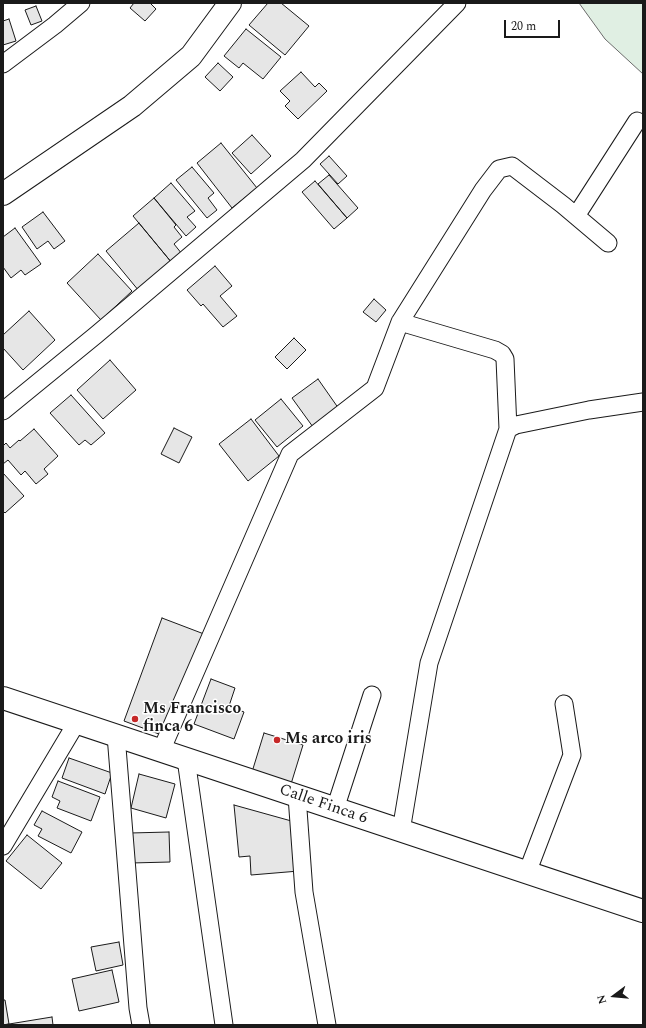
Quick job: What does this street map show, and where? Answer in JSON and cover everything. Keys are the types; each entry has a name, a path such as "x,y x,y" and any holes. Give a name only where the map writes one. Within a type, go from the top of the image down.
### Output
{"street":[{"path":"3,64 55,25 81,3"},
{"path":"3,194 132,106 191,56 230,3"},
{"path":"3,411 102,330 303,160 457,3"},
{"path":"576,216 637,121"},
{"path":"161,751 290,454 375,388 400,322 499,169 512,166 608,243"},
{"path":"400,322 495,350 502,354 505,359 508,428 429,663 401,831"},
{"path":"508,428 589,410 643,402"},
{"path":"335,809 372,695"},
{"name":"Calle Finca 6","path":"3,698 643,911"},
{"path":"527,873 572,755 564,704"},
{"path":"3,846 77,722"},
{"path":"116,735 138,1008 141,1025"},
{"path":"186,759 224,1025"},
{"path":"297,796 304,892 327,1025"}],"green space":[{"path":"579,3 643,3 643,74 605,39"}],"building":[{"path":"134,3 150,3 156,9 145,21 130,8"},
{"path":"268,3 281,3 309,26 285,55 249,25"},
{"path":"36,6 42,21 31,25 25,10"},
{"path":"9,19 16,41 3,45 3,21"},
{"path":"246,29 281,57 263,79 243,63 239,68 224,56"},
{"path":"218,63 233,77 220,91 205,77"},
{"path":"301,72 315,87 319,83 327,91 298,119 285,106 290,101 280,91"},
{"path":"252,135 271,156 251,174 232,153"},
{"path":"221,143 257,188 232,208 197,163"},
{"path":"329,156 347,176 338,184 320,164"},
{"path":"192,167 214,193 208,198 217,210 207,218 176,180"},
{"path":"329,175 358,208 347,218 318,184"},
{"path":"315,181 347,218 334,229 302,192"},
{"path":"171,183 195,211 187,217 196,227 186,236 154,198"},
{"path":"154,198 176,225 174,227 182,237 174,244 182,254 172,263 133,216"},
{"path":"43,212 65,241 54,249 48,241 37,249 22,227"},
{"path":"139,223 172,263 139,291 106,251"},
{"path":"15,228 41,264 25,275 21,270 11,278 3,267 3,237"},
{"path":"98,254 132,291 101,320 67,283"},
{"path":"215,266 232,286 220,296 237,316 223,327 203,304 201,306 187,290"},
{"path":"374,299 386,310 376,322 363,312"},
{"path":"29,311 55,340 23,370 3,348 3,335"},
{"path":"294,338 306,350 287,369 275,357"},
{"path":"110,360 136,390 103,419 77,390"},
{"path":"318,379 339,409 313,427 292,398"},
{"path":"71,395 105,433 91,445 85,440 79,445 50,413"},
{"path":"281,399 303,426 277,447 255,420"},
{"path":"251,419 279,456 248,481 219,444"},
{"path":"174,428 192,437 179,463 161,454"},
{"path":"34,429 58,456 44,469 48,474 36,484 25,471 21,475 8,460 3,464 3,446 6,443 10,448"},
{"path":"3,473 24,496 5,513 3,511"},
{"path":"162,618 204,634 167,737 124,721"},
{"path":"211,679 235,688 229,706 244,712 234,739 194,724"},
{"path":"264,733 303,745 291,784 252,772"},
{"path":"69,758 112,773 105,794 62,778"},
{"path":"139,774 175,784 166,818 131,808"},
{"path":"58,781 100,797 91,821 57,808 60,801 52,797"},
{"path":"234,805 295,822 299,871 251,875 250,856 239,857"},
{"path":"42,811 82,832 71,853 38,836 42,829 34,825"},
{"path":"169,832 170,862 131,863 130,833"},
{"path":"27,835 62,863 41,889 6,861"},
{"path":"119,942 123,965 96,971 91,947"},
{"path":"112,970 119,1002 79,1011 72,979"},
{"path":"3,1000 5,1000 9,1024 3,1025"},
{"path":"52,1017 53,1025 3,1025"}],"place":[{"name":"Ms Francisco finca 6","path":"135,719"},
{"name":"Ms arco iris","path":"277,740"}]}
